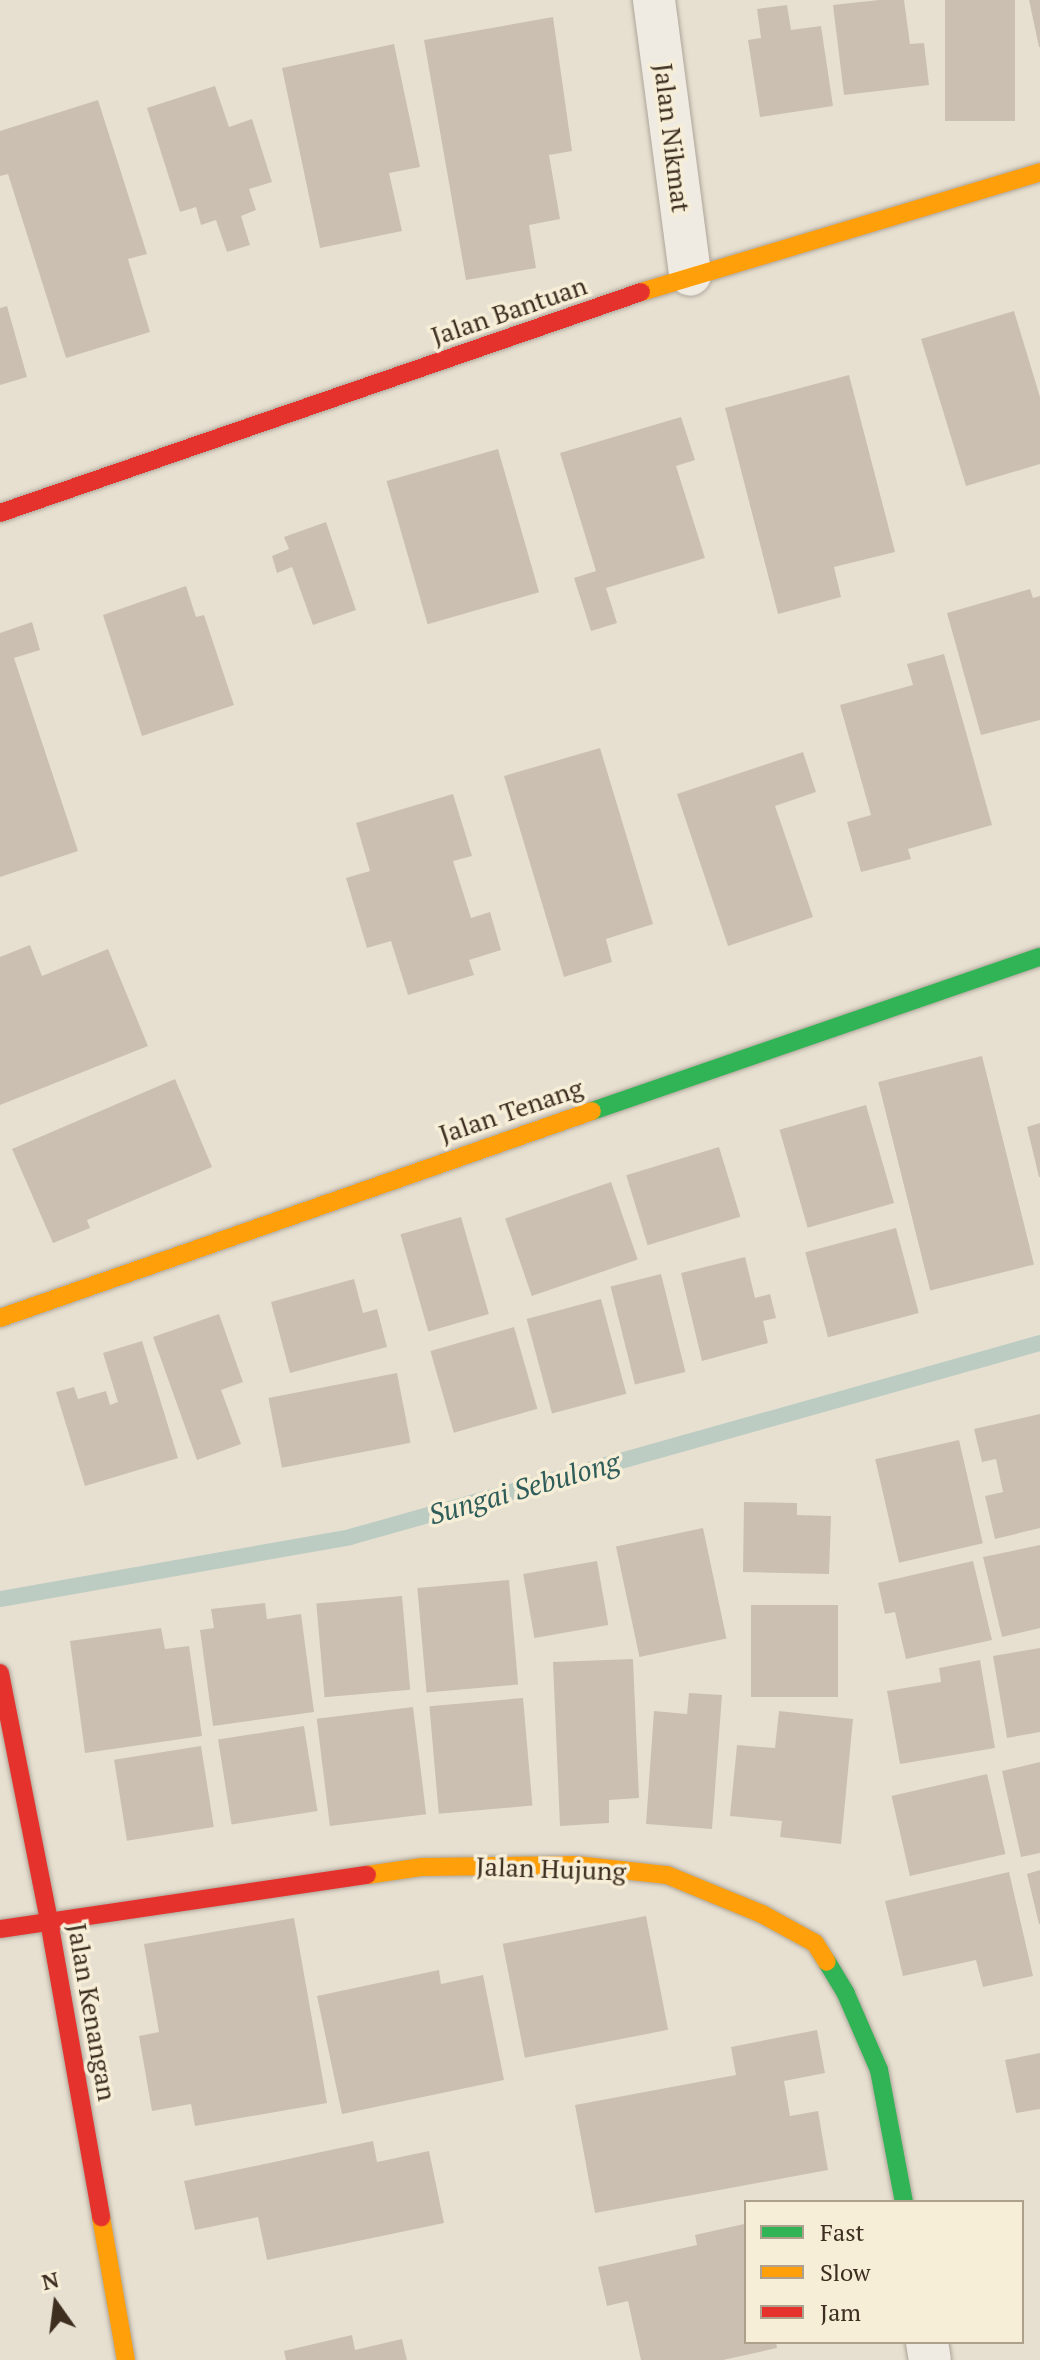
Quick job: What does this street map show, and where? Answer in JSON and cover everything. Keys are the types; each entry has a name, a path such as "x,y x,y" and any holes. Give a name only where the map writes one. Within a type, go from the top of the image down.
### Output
{"street":[{"name":"Jalan Nikmat","path":"654,0 690,275"},
{"name":"Jalan Bantuan","path":"0,513 690,275 1040,172"},
{"name":"Jalan Tenang","path":"0,1318 290,1214 1040,957"},
{"name":"Jalan Kenangan","path":"0,1673 49,1921 126,2360"},
{"name":"Jalan Hujung","path":"0,1929 422,1867 576,1865 667,1875 762,1914 815,1943 846,1994 879,2070 904,2200"}],"building":[{"path":"904,0 910,44 924,43 929,85 844,95 833,5"},
{"path":"945,0 1015,0 1015,121 945,121"},
{"path":"1029,0 1040,0 1040,47 1039,47"},
{"path":"787,5 791,30 821,26 833,106 760,117 748,40 761,38 757,9"},
{"path":"553,17 572,151 549,155 560,219 529,225 536,268 466,280 424,40"},
{"path":"394,44 420,167 389,173 402,231 320,248 282,68"},
{"path":"215,86 229,127 252,119 272,182 249,189 256,210 241,216 250,245 227,252 216,220 201,225 196,207 180,212 147,108"},
{"path":"98,100 147,254 128,259 150,332 66,358 8,174 0,176 0,131"},
{"path":"7,306 27,377 0,385 0,308"},
{"path":"1014,311 1040,397 1040,464 966,486 921,339"},
{"path":"849,375 895,552 834,567 841,597 778,614 725,408"},
{"path":"681,417 695,460 676,466 705,558 606,588 617,623 591,631 574,578 596,571 560,453"},
{"path":"498,449 539,592 428,624 386,481"},
{"path":"326,522 356,610 313,625 292,567 277,573 272,556 289,549 284,537"},
{"path":"186,586 196,617 204,615 234,705 142,736 103,615"},
{"path":"1030,589 1033,598 1040,596 1040,720 981,735 947,613"},
{"path":"32,622 40,650 14,658 78,851 0,877 0,633"},
{"path":"944,654 992,825 908,849 911,859 861,872 847,822 871,815 840,705 913,685 907,664"},
{"path":"600,748 653,924 606,939 612,962 564,977 504,776"},
{"path":"803,752 816,792 775,806 813,917 728,946 677,794"},
{"path":"453,794 472,856 453,861 471,918 490,912 501,950 469,960 474,975 408,995 391,941 367,948 346,878 370,871 356,823"},
{"path":"30,945 42,976 108,949 148,1046 0,1105 0,957"},
{"path":"982,1056 1034,1265 930,1290 878,1082"},
{"path":"175,1079 212,1167 87,1220 90,1228 53,1243 12,1149"},
{"path":"866,1105 894,1203 808,1228 779,1130"},
{"path":"1040,1123 1040,1177 1039,1177 1027,1127"},
{"path":"719,1147 740,1217 648,1245 626,1175"},
{"path":"611,1182 638,1260 532,1296 505,1218"},
{"path":"461,1217 489,1314 428,1331 400,1234"},
{"path":"896,1228 919,1313 828,1337 805,1252"},
{"path":"745,1257 755,1298 770,1294 776,1318 763,1321 768,1343 702,1361 681,1273"},
{"path":"661,1274 685,1372 635,1385 611,1287"},
{"path":"354,1279 363,1313 377,1309 387,1347 290,1373 271,1302"},
{"path":"601,1299 626,1394 552,1414 527,1319"},
{"path":"219,1314 243,1382 221,1390 241,1444 197,1460 153,1337"},
{"path":"514,1327 537,1409 454,1433 430,1351"},
{"path":"142,1341 178,1458 85,1486 56,1392 74,1387 78,1399 106,1391 110,1405 118,1402 103,1353"},
{"path":"397,1373 411,1443 282,1468 268,1398"},
{"path":"1040,1414 1040,1528 995,1539 985,1496 1003,1492 996,1459 982,1462 974,1429"},
{"path":"959,1440 983,1543 899,1563 875,1459"},
{"path":"744,1502 797,1503 797,1515 831,1516 829,1574 743,1572"},
{"path":"703,1528 726,1639 639,1657 616,1547"},
{"path":"1040,1545 1040,1628 1002,1637 983,1557"},
{"path":"597,1561 608,1625 534,1638 523,1574"},
{"path":"973,1561 992,1640 906,1659 895,1612 885,1614 878,1583"},
{"path":"509,1580 518,1685 427,1693 417,1588"},
{"path":"402,1596 410,1690 325,1697 316,1603"},
{"path":"265,1603 267,1619 301,1614 314,1712 213,1726 200,1630 214,1628 211,1609"},
{"path":"751,1605 838,1605 838,1697 751,1697"},
{"path":"161,1628 165,1649 189,1646 202,1736 85,1753 70,1641"},
{"path":"1040,1648 1040,1732 1007,1738 993,1656"},
{"path":"633,1659 639,1798 609,1800 609,1823 560,1826 553,1662"},
{"path":"980,1660 995,1748 900,1764 887,1691 941,1682 939,1668"},
{"path":"689,1693 722,1695 712,1829 646,1824 654,1711 687,1714"},
{"path":"523,1698 532,1806 439,1814 429,1706"},
{"path":"413,1707 426,1814 330,1826 317,1719"},
{"path":"779,1711 853,1719 841,1844 780,1837 782,1821 730,1816 737,1745 775,1748"},
{"path":"304,1726 317,1811 232,1825 218,1740"},
{"path":"201,1746 214,1827 127,1841 114,1760"},
{"path":"1040,1762 1040,1853 1021,1857 1002,1771"},
{"path":"987,1774 1005,1854 910,1876 892,1796"},
{"path":"1040,1870 1040,1924 1039,1924 1027,1874"},
{"path":"1009,1872 1033,1976 983,1987 976,1960 903,1976 885,1901"},
{"path":"646,1916 668,2030 525,2058 503,1944"},
{"path":"294,1918 327,2103 195,2126 191,2104 152,2111 139,2036 159,2032 144,1944"},
{"path":"439,1970 441,1984 483,1975 504,2080 342,2114 317,1996"},
{"path":"817,2030 825,2073 784,2081 790,2116 818,2111 828,2170 595,2213 575,2105 736,2075 731,2047"},
{"path":"1040,2053 1040,2109 1016,2113 1005,2060"},
{"path":"373,2141 377,2162 429,2151 444,2223 267,2260 258,2217 195,2230 184,2181"},
{"path":"744,2224 744,2344 776,2344 777,2348 723,2360 641,2360 628,2301 607,2306 598,2267 697,2245 695,2235"},
{"path":"352,2335 355,2350 402,2339 407,2360 286,2360 284,2351"}],"waterway":[{"name":"Sungai Sebulong","path":"0,1599 350,1537 1040,1343"}],"traffic: fast":[{"path":"592,1111 1040,957"},
{"path":"827,1962 846,1994 879,2070 904,2200"}],"traffic: slow":[{"path":"641,292 1040,172"},
{"path":"0,1318 592,1111"},
{"path":"367,1875 422,1867 576,1865 667,1875 762,1914 815,1943 827,1962"},
{"path":"101,2217 126,2360"}],"traffic: jam":[{"path":"0,513 641,292"},
{"path":"0,1673 49,1921 101,2217"},
{"path":"0,1929 367,1875"}]}
